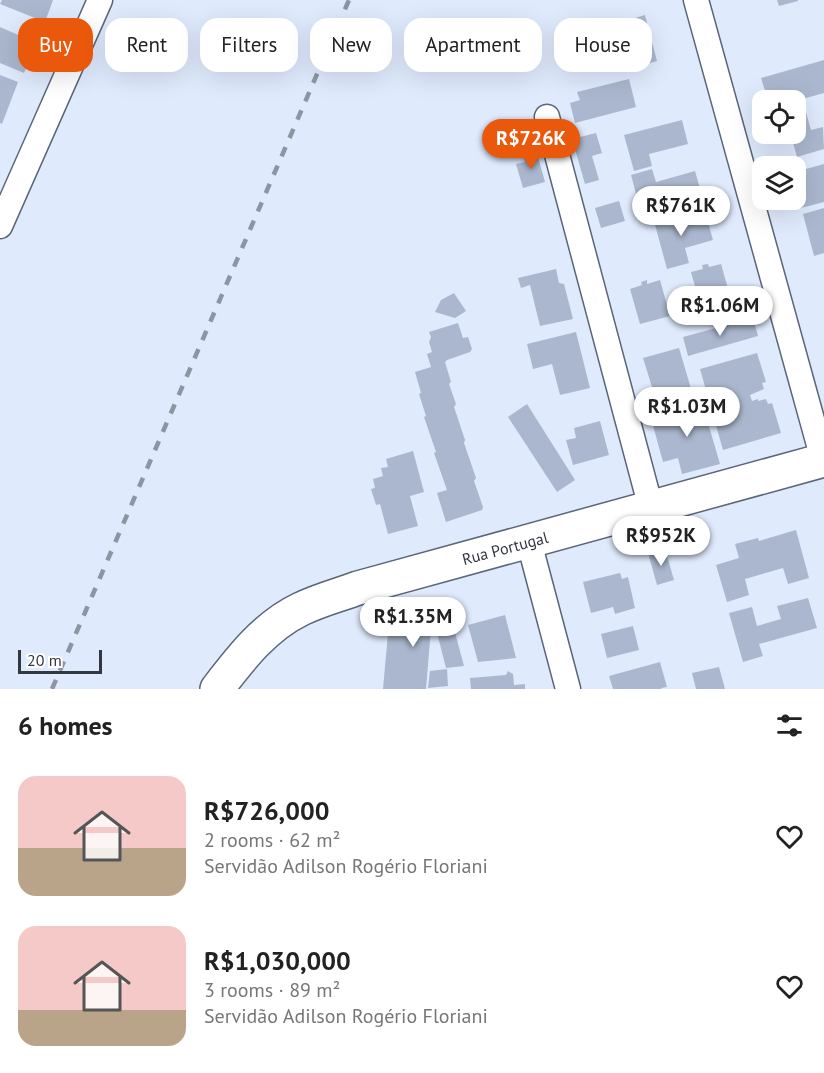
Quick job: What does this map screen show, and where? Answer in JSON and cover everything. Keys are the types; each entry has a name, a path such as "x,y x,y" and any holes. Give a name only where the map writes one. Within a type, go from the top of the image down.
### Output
{"street":[{"path":"0,226 100,0"},
{"path":"696,0 824,461"},
{"path":"547,117 651,508"},
{"name":"Rua Portugal","path":"217,689 241,658 270,629 300,609 358,588 824,461"},
{"path":"529,542 568,689"}],"building":[{"path":"2,0 53,0 46,18 35,18 0,4"},
{"path":"777,0 798,0 798,1 779,6"},
{"path":"0,27 18,35 18,70 0,63"},
{"path":"652,42 657,61 652,62"},
{"path":"824,60 824,93 806,98 806,90 765,90 761,78"},
{"path":"0,75 18,82 2,124 0,123"},
{"path":"629,79 636,107 575,123 570,103 580,100 577,92"},
{"path":"806,112 811,130 823,127 824,149 797,156 793,144 806,144"},
{"path":"682,120 688,144 649,154 652,166 634,171 624,135"},
{"path":"596,133 602,153 592,156 599,180 585,184 572,139"},
{"path":"536,150 545,182 523,188 516,164 525,162 523,153"},
{"path":"824,164 824,202 806,207 806,169"},
{"path":"652,169 656,182 695,171 703,199 642,216 631,175"},
{"path":"619,201 625,221 601,228 595,208"},
{"path":"824,208 824,253 814,256 803,214"},
{"path":"705,212 713,240 685,248 689,263 667,269 654,221 676,214 677,220"},
{"path":"708,264 709,267 721,264 731,299 701,308 691,272 703,269 702,265"},
{"path":"556,269 559,283 564,284 573,319 540,326 530,285 521,288 518,278"},
{"path":"647,280 647,284 660,280 670,316 640,324 630,289 642,285 641,282"},
{"path":"454,293 466,311 455,318 435,312 441,300"},
{"path":"753,318 758,336 688,356 683,337"},
{"path":"458,323 463,338 468,337 472,349 470,352 445,362 456,404 454,407 483,507 482,510 446,522 437,493 447,490 424,417 426,416 415,372 431,367 427,354 432,352 429,332"},
{"path":"576,332 590,388 560,395 552,364 533,369 527,344"},
{"path":"679,348 692,392 657,403 643,358"},
{"path":"757,353 766,382 762,383 764,389 750,395 752,401 766,399 768,404 772,403 781,433 723,450 700,369"},
{"path":"701,399 720,464 682,474 678,458 663,462 652,422 670,417 668,408"},
{"path":"527,404 575,480 557,492 508,417"},
{"path":"600,421 609,455 573,465 566,440 576,438 574,428"},
{"path":"413,451 424,492 410,496 418,526 388,534 380,504 376,505 371,489 375,488 373,479 383,476 381,468 388,467 386,459"},
{"path":"796,530 809,578 788,584 783,568 745,579 749,595 727,602 716,565 739,558 735,544 758,538 759,541"},
{"path":"665,549 674,580 657,585 648,553"},
{"path":"620,573 622,579 628,577 635,608 615,614 613,607 591,613 583,582"},
{"path":"808,598 817,628 759,644 763,656 743,662 729,613 752,607 757,626 781,619 777,606"},
{"path":"455,604 460,621 431,628 426,689 383,689 389,622"},
{"path":"505,615 516,658 478,662 468,625"},
{"path":"453,625 464,666 446,668 436,629"},
{"path":"633,626 639,650 607,658 601,634"},
{"path":"660,662 667,687 662,689 613,689 609,676"},
{"path":"719,667 725,689 696,689 692,673"},
{"path":"447,669 448,686 428,688 430,671"},
{"path":"508,671 513,674 514,685 525,684 525,689 471,689 470,678 506,675"}],"railway":[{"path":"52,689 349,0"}]}
